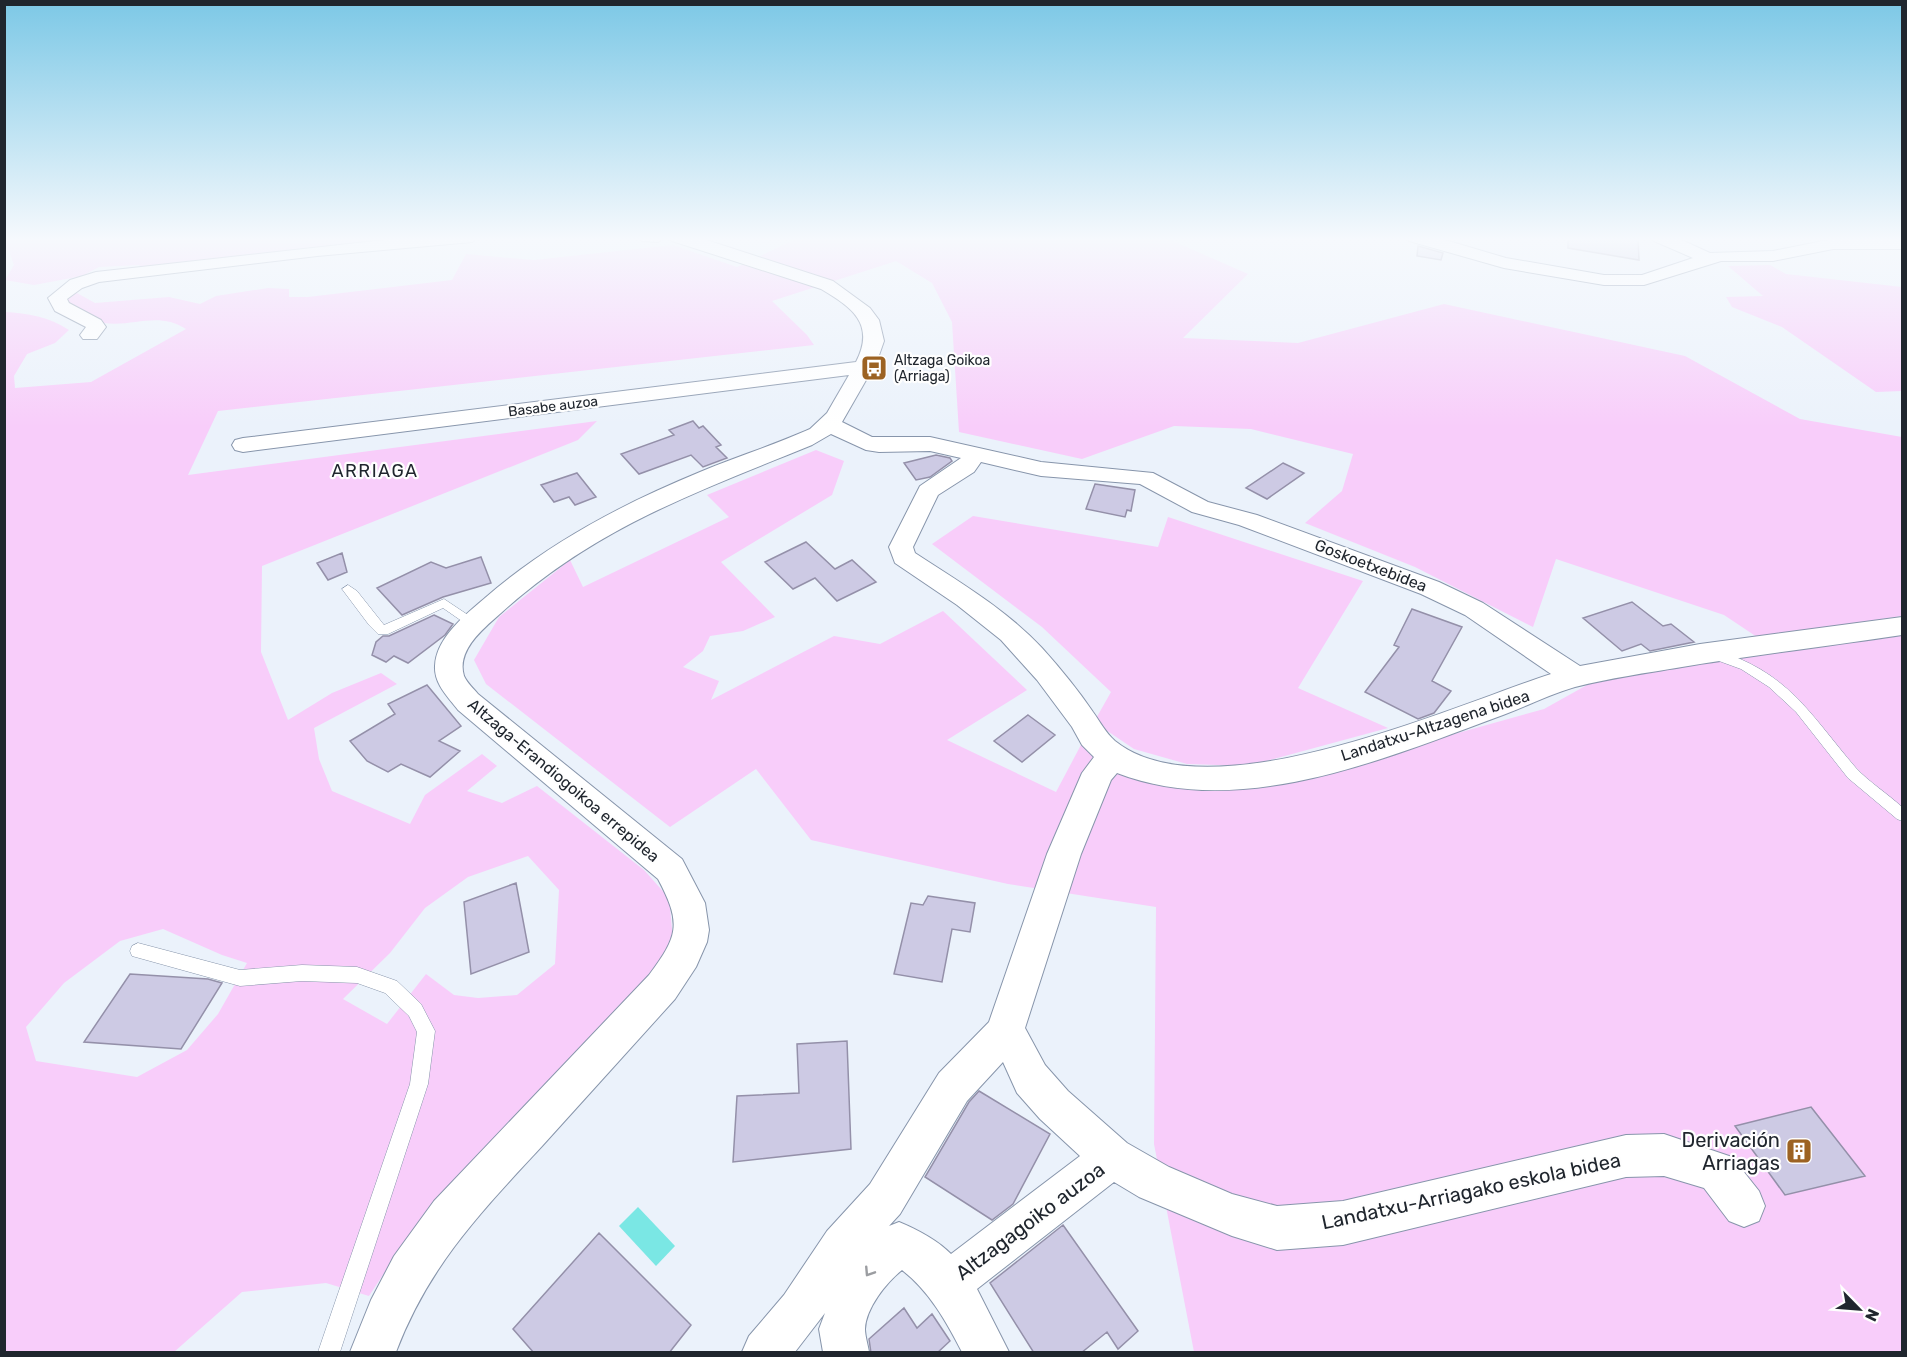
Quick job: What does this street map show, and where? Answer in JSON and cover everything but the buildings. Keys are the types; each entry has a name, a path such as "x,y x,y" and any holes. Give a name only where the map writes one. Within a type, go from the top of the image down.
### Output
{"street":[{"path":"58,300 62,307 94,324 96,327 90,335"},
{"name":"Altzaga-Erandiogoikoa errepidea","path":"373,1353 387,1316 410,1272 449,1216 662,987 685,956 693,924 687,898 670,869 468,702 450,676 451,658 457,641 522,579 583,537 677,490 801,442 830,425 872,350 874,335 867,314 851,300"},
{"name":"Basabe auzoa","path":"243,445 863,367"},
{"name":"Goskoetxebidea","path":"830,425 866,443 930,444 1041,469 1145,478 1200,507 1270,528 1430,588 1474,609 1576,677"},
{"name":"Landatxu-Altzagena bidea","path":"972,452 973,458 966,467 928,491 901,547 904,557 982,609 1008,630 1027,648 1085,723 1094,739 1113,756 1130,765 1162,773 1198,778 1241,778 1288,771 1407,738 1576,677"},
{"path":"1576,677 1708,653 1902,626"},
{"path":"1005,1032 1064,854 1098,773 1113,756"},
{"name":"Landatxu-Arriagako eskola bidea","path":"765,1353 800,1311 842,1245 885,1199 953,1087 1003,1035 1013,1042 1031,1079 1054,1105 1112,1158 1154,1182 1232,1215 1277,1228 1343,1223 1626,1156 1665,1155 1717,1172 1744,1206"},
{"name":"Altzagagoiko auzoa","path":"949,1283 1112,1158"},
{"path":"885,1199 899,1244 917,1252 949,1283 986,1353"},
{"path":"846,1353 842,1329 853,1297 874,1263 899,1244"}],"lane":[{"path":"348,589 360,601 374,625 383,631 444,603 474,623"},
{"path":"1708,653 1746,666 1774,684 1801,708 1853,774 1902,815"},
{"path":"138,951 240,978 302,974 357,975 391,987 415,1010 426,1031 419,1084 329,1353"}],"shaded area":[{"path":"64,300 90,300 95,303 184,300 200,304 207,300 774,300 772,301 807,335 814,345 218,411 188,475 597,421 578,440 262,566 261,652 288,720 332,693 381,673 397,684 314,728 319,759 332,791 410,824 425,795 482,754 497,766 467,791 502,803 537,786 644,870 669,898 673,939 644,984 462,1173 410,1234 369,1296 326,1283 242,1292 174,1352 5,1352 4,312 38,316 69,330 55,343 27,354 14,376 15,388 91,382 186,329 166,321 156,320 115,324 95,321 68,310","holes":["528,856 559,890 555,964 517,995 478,998 454,995 426,974 387,1024 343,999 390,953 425,908 468,877","163,929 222,955 247,963 218,1014 187,1050 137,1077 36,1061 26,1027 64,983 120,941"]},
{"path":"941,300 1221,300 1183,338 1298,343 1444,304 1685,356 1800,419 1902,437 1902,616 1757,637 1724,615 1556,559 1533,627 1415,567 1305,523 1342,491 1353,454 1251,429 1174,426 1082,459 959,432 952,322"},
{"path":"1728,300 1902,300 1902,391 1876,392 1782,327 1732,307"},
{"path":"816,450 844,461 832,495 721,562 775,617 743,631 710,636 703,651 683,667 719,681 711,700 834,636 880,644 943,611 1027,690 947,740 1056,792 1082,743 1118,772 1347,764 1544,709 1596,680 1902,634 1902,1352 1194,1352 1154,1144 1156,907 1008,884 811,840 756,769 670,827 486,684 474,660 499,617 570,560 583,587 729,517 707,495"},
{"path":"973,516 1158,547 1168,517 1363,581 1298,688 1388,728 1248,766 1187,764 1134,749 1094,722 1111,692 1042,627 932,544"}],"water":[{"path":"638,1207 675,1246 656,1266 619,1226"}],"place":[{"name":"Altzaga Goikoa (Arriaga)","path":"874,368"},
{"name":"Derivación Arriagas","path":"1799,1151"}],"district":[{"name":"ARRIAGA","path":"375,471"}]}
